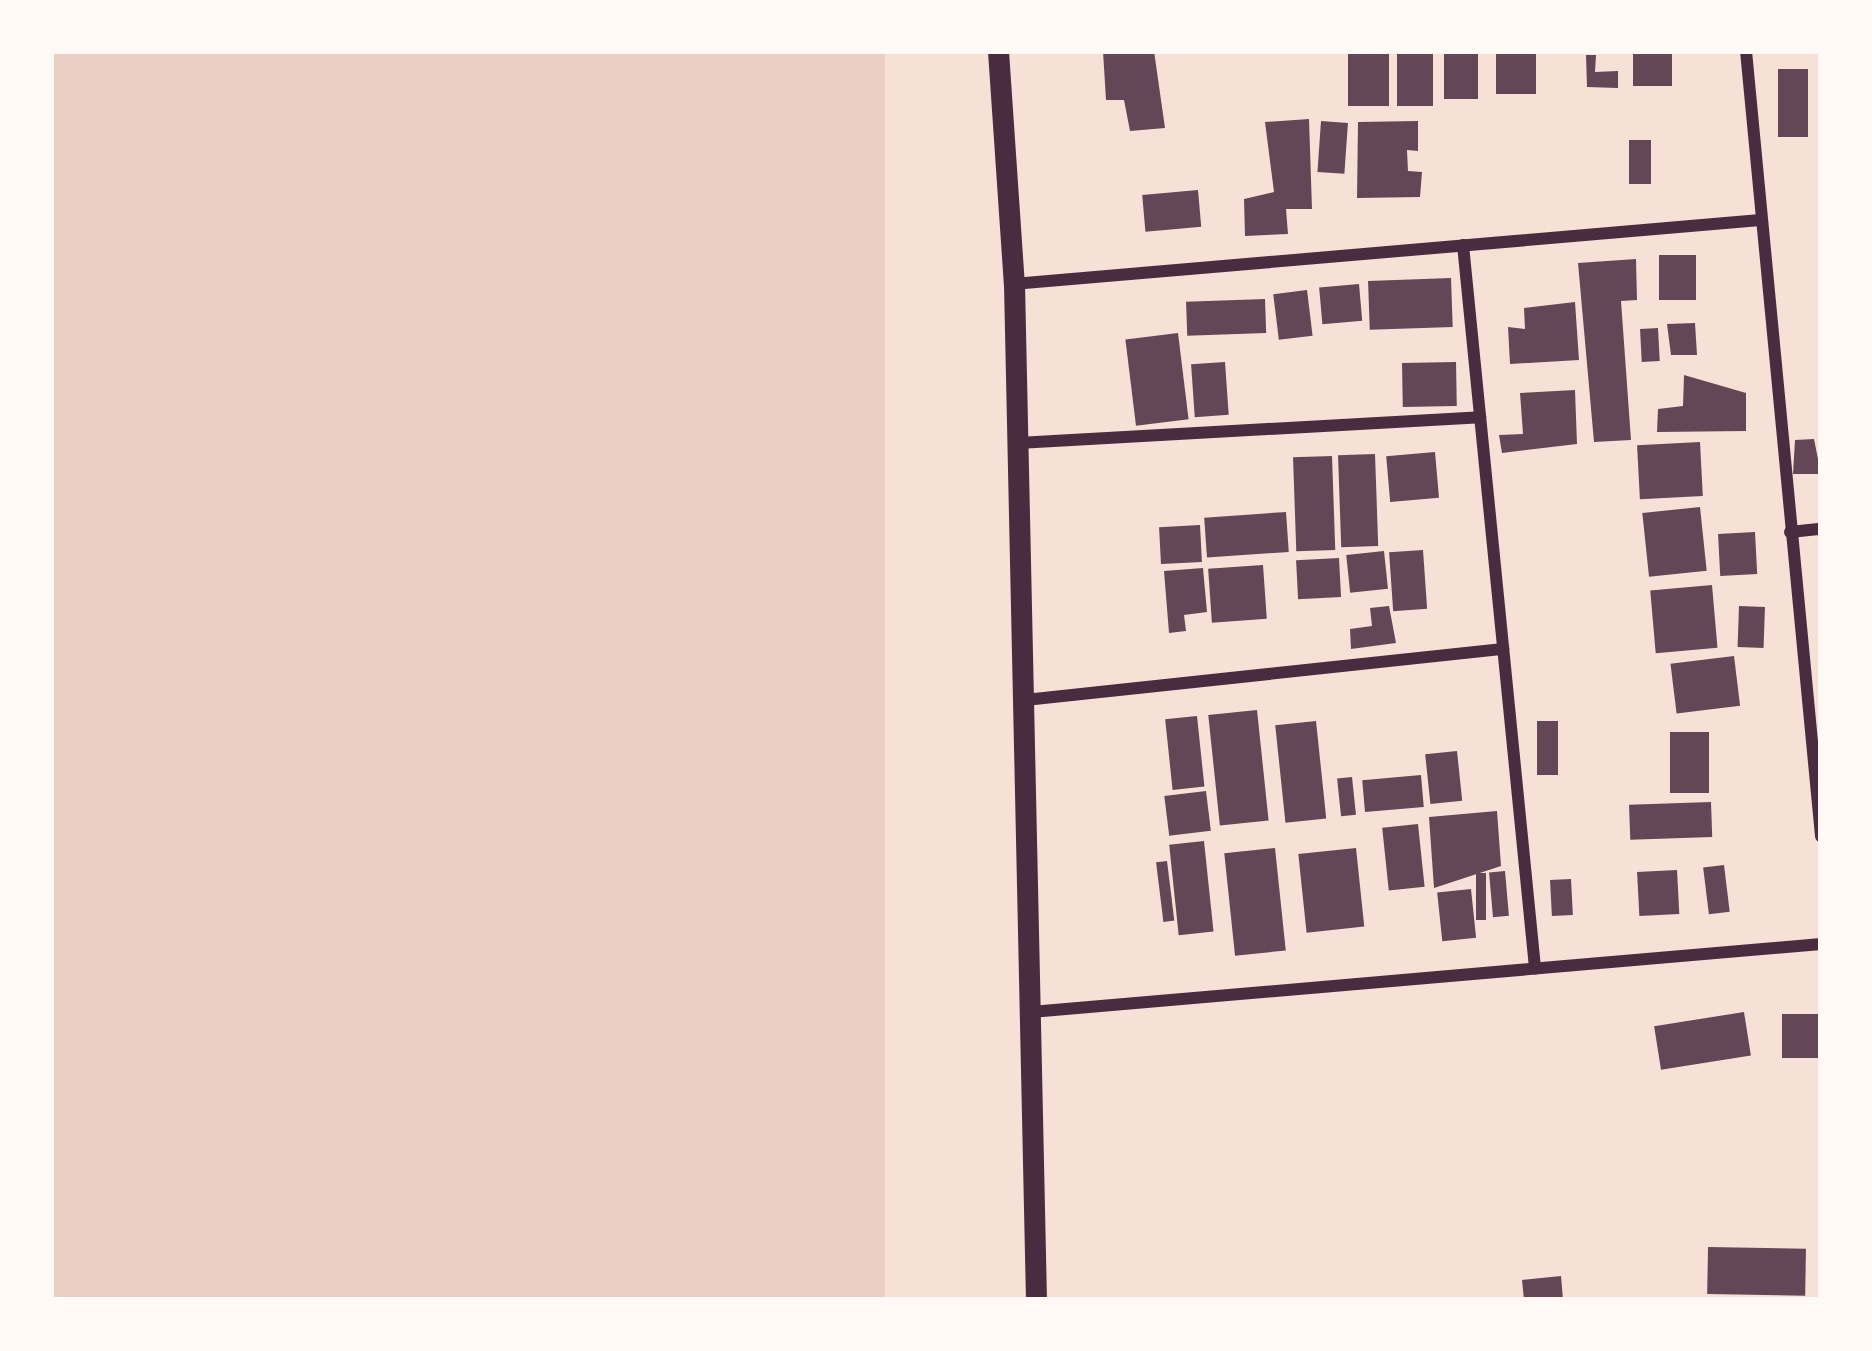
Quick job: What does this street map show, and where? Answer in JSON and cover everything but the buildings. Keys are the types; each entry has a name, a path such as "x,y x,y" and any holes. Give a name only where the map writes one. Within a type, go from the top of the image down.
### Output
{"street":[{"path":"998,51 1014,284 1036,1300"},
{"path":"1746,51 1821,836"},
{"path":"1014,284 1760,220"},
{"path":"1463,245 1535,968"},
{"path":"1018,443 1480,417"},
{"path":"1790,532 1821,529"},
{"path":"1025,700 1503,649"},
{"path":"1031,1012 1821,944"}],"shaded area":[{"path":"51,51 885,51 885,1300 51,1300"}]}
